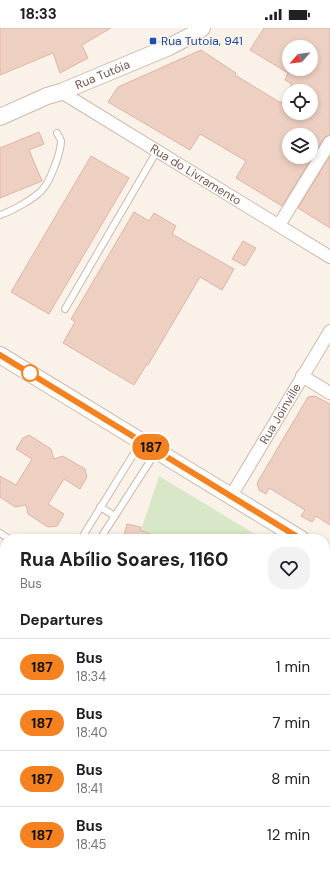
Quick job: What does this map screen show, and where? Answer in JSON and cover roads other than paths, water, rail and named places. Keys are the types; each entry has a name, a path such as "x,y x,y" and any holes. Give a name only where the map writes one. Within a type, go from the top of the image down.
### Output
{"street":[{"name":"Rua Tutóia","path":"0,117 47,96 61,92 169,47 194,34 202,28"},
{"name":"Rua do Livramento","path":"61,92 330,256"},
{"path":"279,225 330,142"},
{"name":"Rua Joinville","path":"231,496 330,331"},
{"path":"0,355 293,534"},
{"path":"302,376 330,393"}],"lane":[{"path":"0,215 10,212 38,194 44,188 59,152 61,140 57,133"},
{"path":"65,309 157,151"},
{"path":"84,534 142,441"},
{"path":"103,534 157,450"},
{"path":"100,507 114,516"}],"place":[{"name":"Rua Tutoia, 941","path":"153,41"}]}
